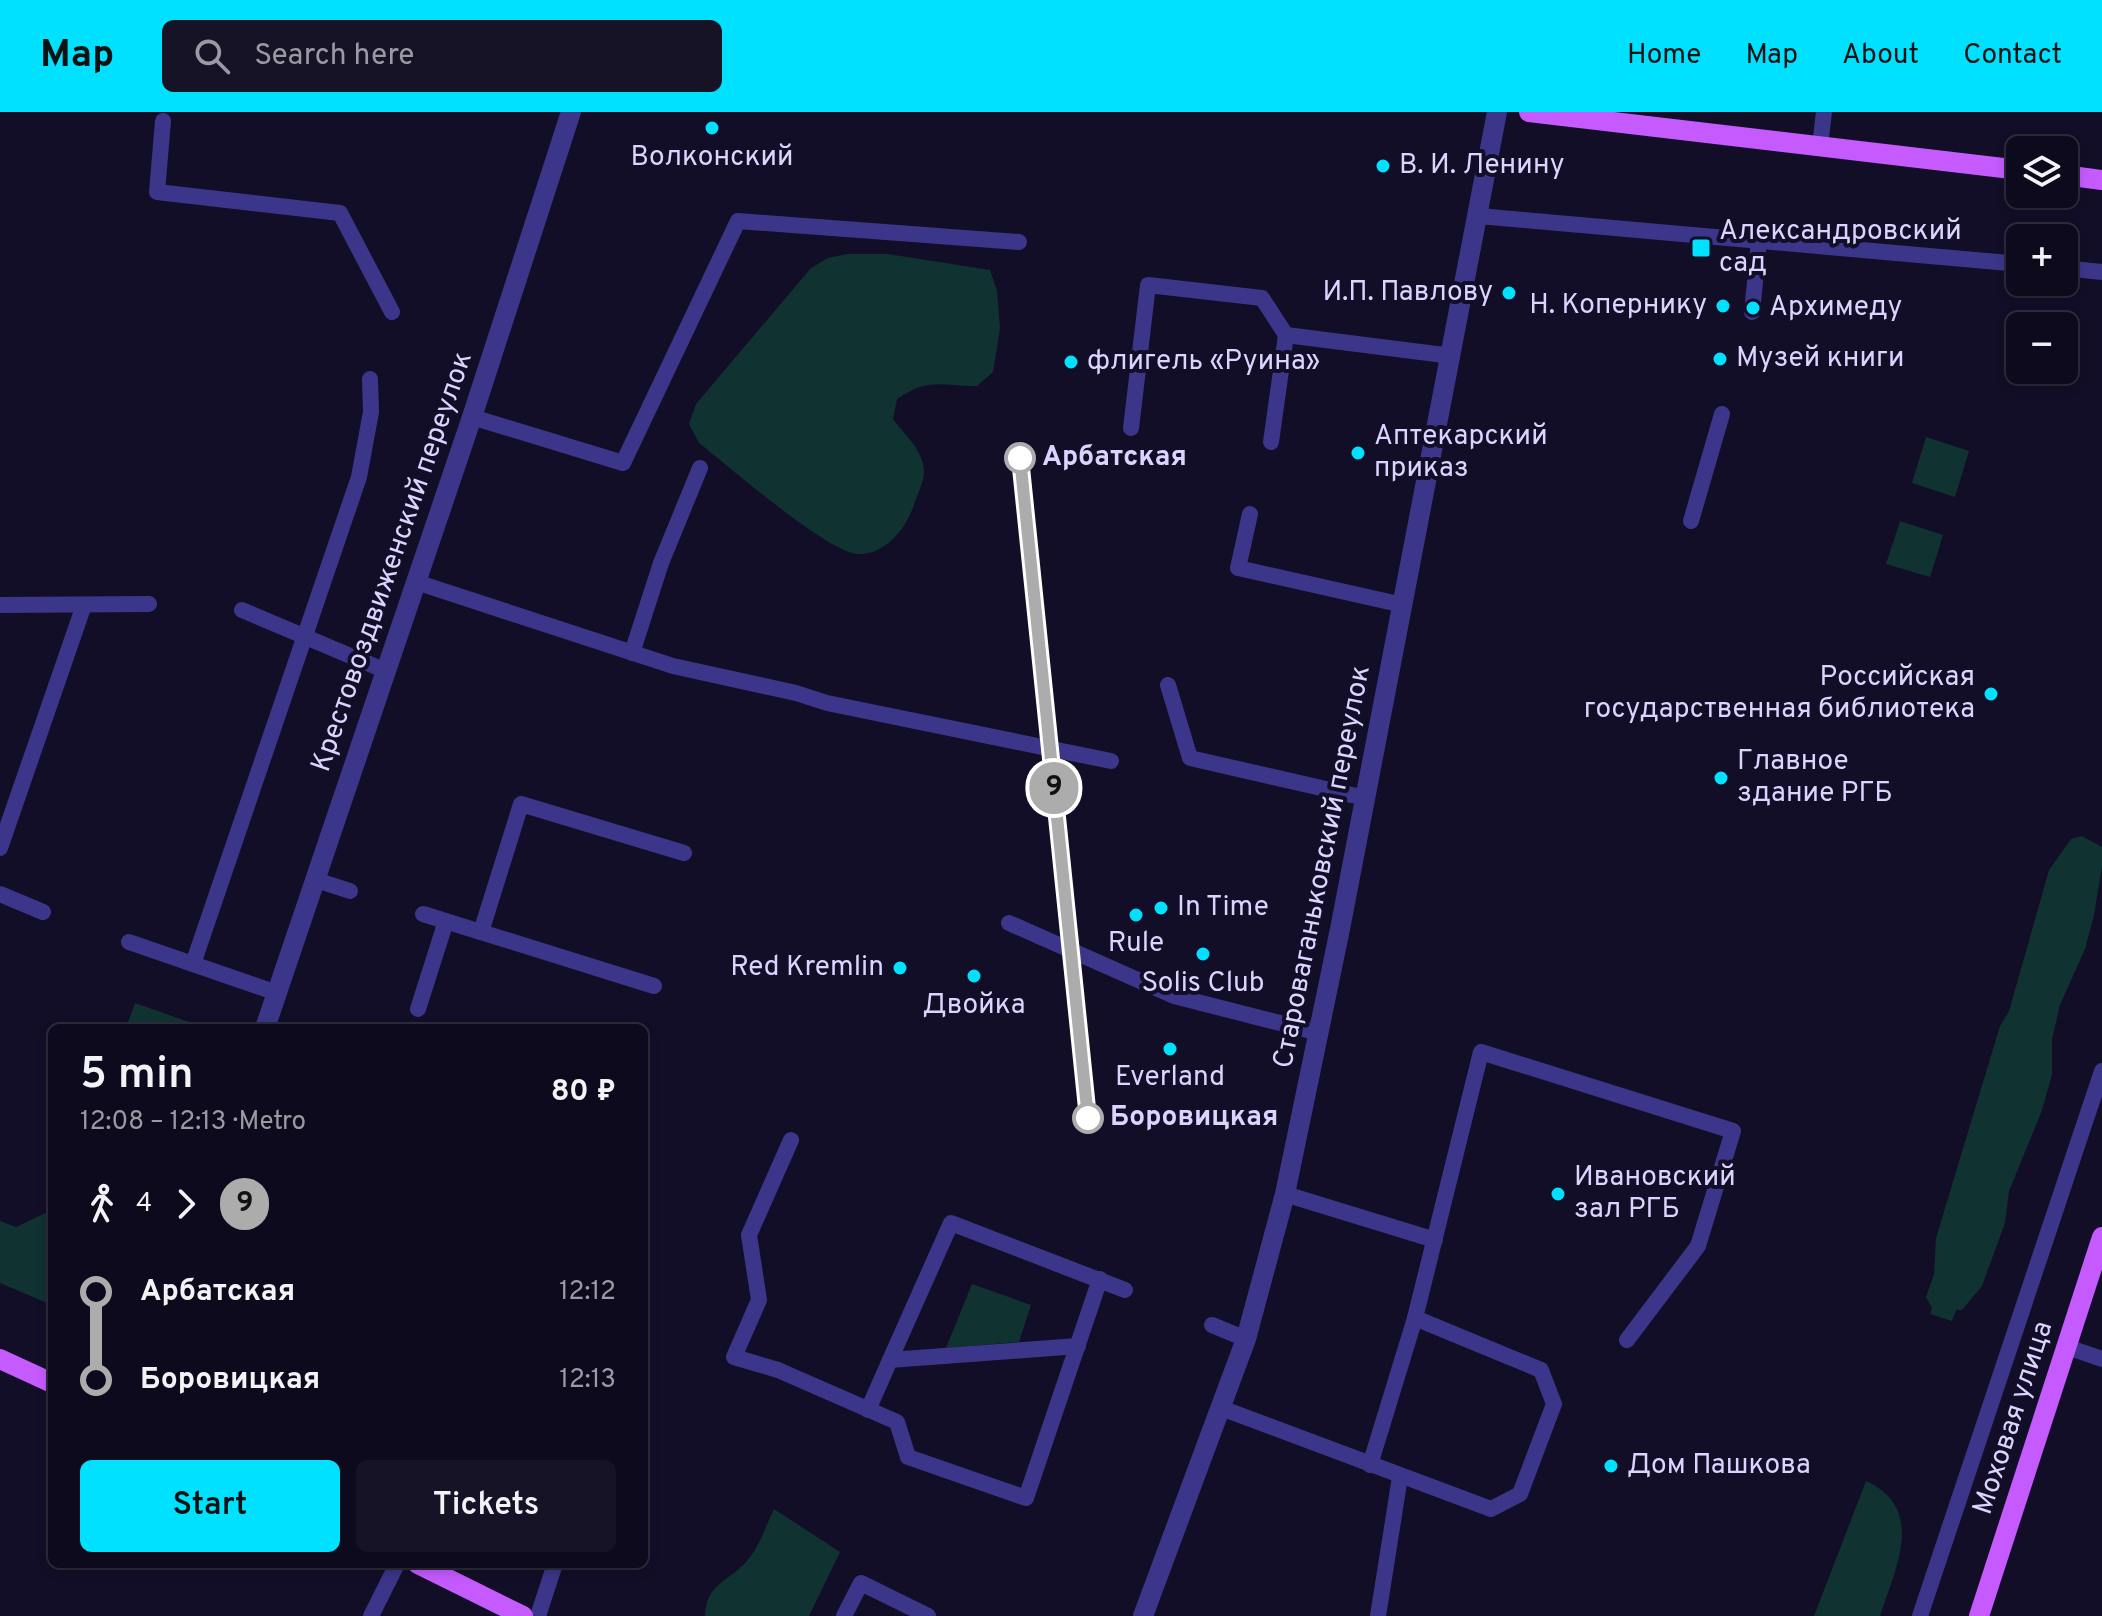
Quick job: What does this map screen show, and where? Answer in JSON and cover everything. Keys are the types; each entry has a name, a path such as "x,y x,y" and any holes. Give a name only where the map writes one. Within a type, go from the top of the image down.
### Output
{"main road":[{"path":"1529,112 2006,168"},
{"path":"2078,177 2102,180"},
{"name":"Моховая улица","path":"1979,1616 2102,1237"},
{"path":"0,1359 48,1381"},
{"path":"426,1568 523,1616"}],"street":[{"name":"Крестовоздвиженский переулок","path":"266,1024 472,417 571,112"},
{"name":"Староваганьковский переулок","path":"1143,1616 1246,1339 1285,1194 1452,356 1497,112"}],"lane":[{"path":"1820,146 1824,112"},
{"path":"163,121 157,192 340,213 392,312"},
{"path":"1479,216 2006,263"},
{"path":"472,417 623,463 738,221 1019,242"},
{"path":"1752,312 1759,241"},
{"path":"2078,269 2102,272"},
{"path":"1131,428 1148,285 1262,298 1286,335 1271,442"},
{"path":"1286,335 1452,356"},
{"path":"193,964 359,477 371,412 370,379"},
{"path":"1691,521 1722,414"},
{"path":"632,653 661,563 700,468"},
{"path":"1250,514 1238,568 1403,605"},
{"path":"416,582 673,666 796,693 827,703 1111,761"},
{"path":"0,605 149,604"},
{"path":"0,848 84,605"},
{"path":"242,610 386,671"},
{"path":"1168,685 1190,758 1365,798"},
{"path":"481,932 521,804 684,853"},
{"path":"316,880 350,891"},
{"path":"0,894 43,912"},
{"path":"423,914 654,986"},
{"path":"418,1009 446,921"},
{"path":"1009,923 1174,996 1319,1033"},
{"path":"129,942 277,993"},
{"path":"1370,1465 1415,1318 1481,1052 1733,1131 1698,1246 1627,1340"},
{"path":"1920,1616 2102,1071"},
{"path":"791,1140 749,1235 759,1300 734,1357 778,1370 897,1422 908,1457 1026,1498 1100,1279"},
{"path":"1285,1194 1435,1240"},
{"path":"868,1410 951,1223 1125,1290"},
{"path":"1221,1408 1491,1509 1520,1494 1554,1404 1541,1370 1415,1318"},
{"path":"1212,1325 1246,1339"},
{"path":"890,1360 1078,1346"},
{"path":"2067,1347 2102,1359"},
{"path":"1378,1616 1400,1477"},
{"path":"371,1616 395,1568"},
{"path":"538,1616 554,1568"},
{"path":"844,1616 861,1583 928,1616"}],"green space":[{"path":"847,254 888,254 990,270 997,291 1000,329 993,372 977,386 927,385 897,399 893,419 920,456 923,478 910,514 900,531 877,550 858,554 824,539 778,506 699,443 689,424 696,404 811,268 828,258"},
{"path":"1926,437 1969,451 1955,497 1912,483"},
{"path":"1900,521 1943,535 1930,577 1886,564"},
{"path":"2082,836 2102,847 2102,866 2085,949 2060,1005 2052,1039 2052,1075 2041,1113 2009,1191 2005,1223 1982,1286 1962,1310 1956,1310 1952,1321 1930,1314 1932,1308 1926,1297 1934,1274 1936,1238 2000,1026 2009,1011 2049,870 2071,839"},
{"path":"135,1003 195,1024 127,1024"},
{"path":"48,1212 48,1303 0,1283 0,1221 16,1227"},
{"path":"972,1284 1031,1305 1019,1342 946,1348"},
{"path":"1866,1481 1885,1493 1896,1507 1901,1524 1902,1541 1898,1560 1880,1616 1814,1616"},
{"path":"774,1509 840,1552 809,1616 705,1616 709,1597 751,1556"}],"metro line":[{"name":"9","path":"1020,458 1088,1118"}],"place":[{"name":"Волконский","path":"712,128"},
{"name":"В. И. Ленину","path":"1383,166"},
{"name":"Александровский сад","path":"1701,248"},
{"name":"И.П. Павлову","path":"1509,293"},
{"name":"Н. Копернику","path":"1723,306"},
{"name":"Архимеду","path":"1753,308"},
{"name":"Музей книги","path":"1720,359"},
{"name":"флигель «Руина»","path":"1071,362"},
{"name":"Аптекарский приказ","path":"1358,453"},
{"name":"Арбатская","path":"1020,458"},
{"name":"Российская государственная библиотека","path":"1991,694"},
{"name":"Главное здание РГБ","path":"1721,778"},
{"name":"In Time","path":"1161,908"},
{"name":"Rule","path":"1136,915"},
{"name":"Solis Club","path":"1203,954"},
{"name":"Red Kremlin","path":"900,968"},
{"name":"Двойка","path":"974,976"},
{"name":"Everland","path":"1170,1049"},
{"name":"Боровицкая","path":"1088,1118"},
{"name":"Ивановский зал РГБ","path":"1558,1194"},
{"name":"Дом Пашкова","path":"1611,1466"}]}
